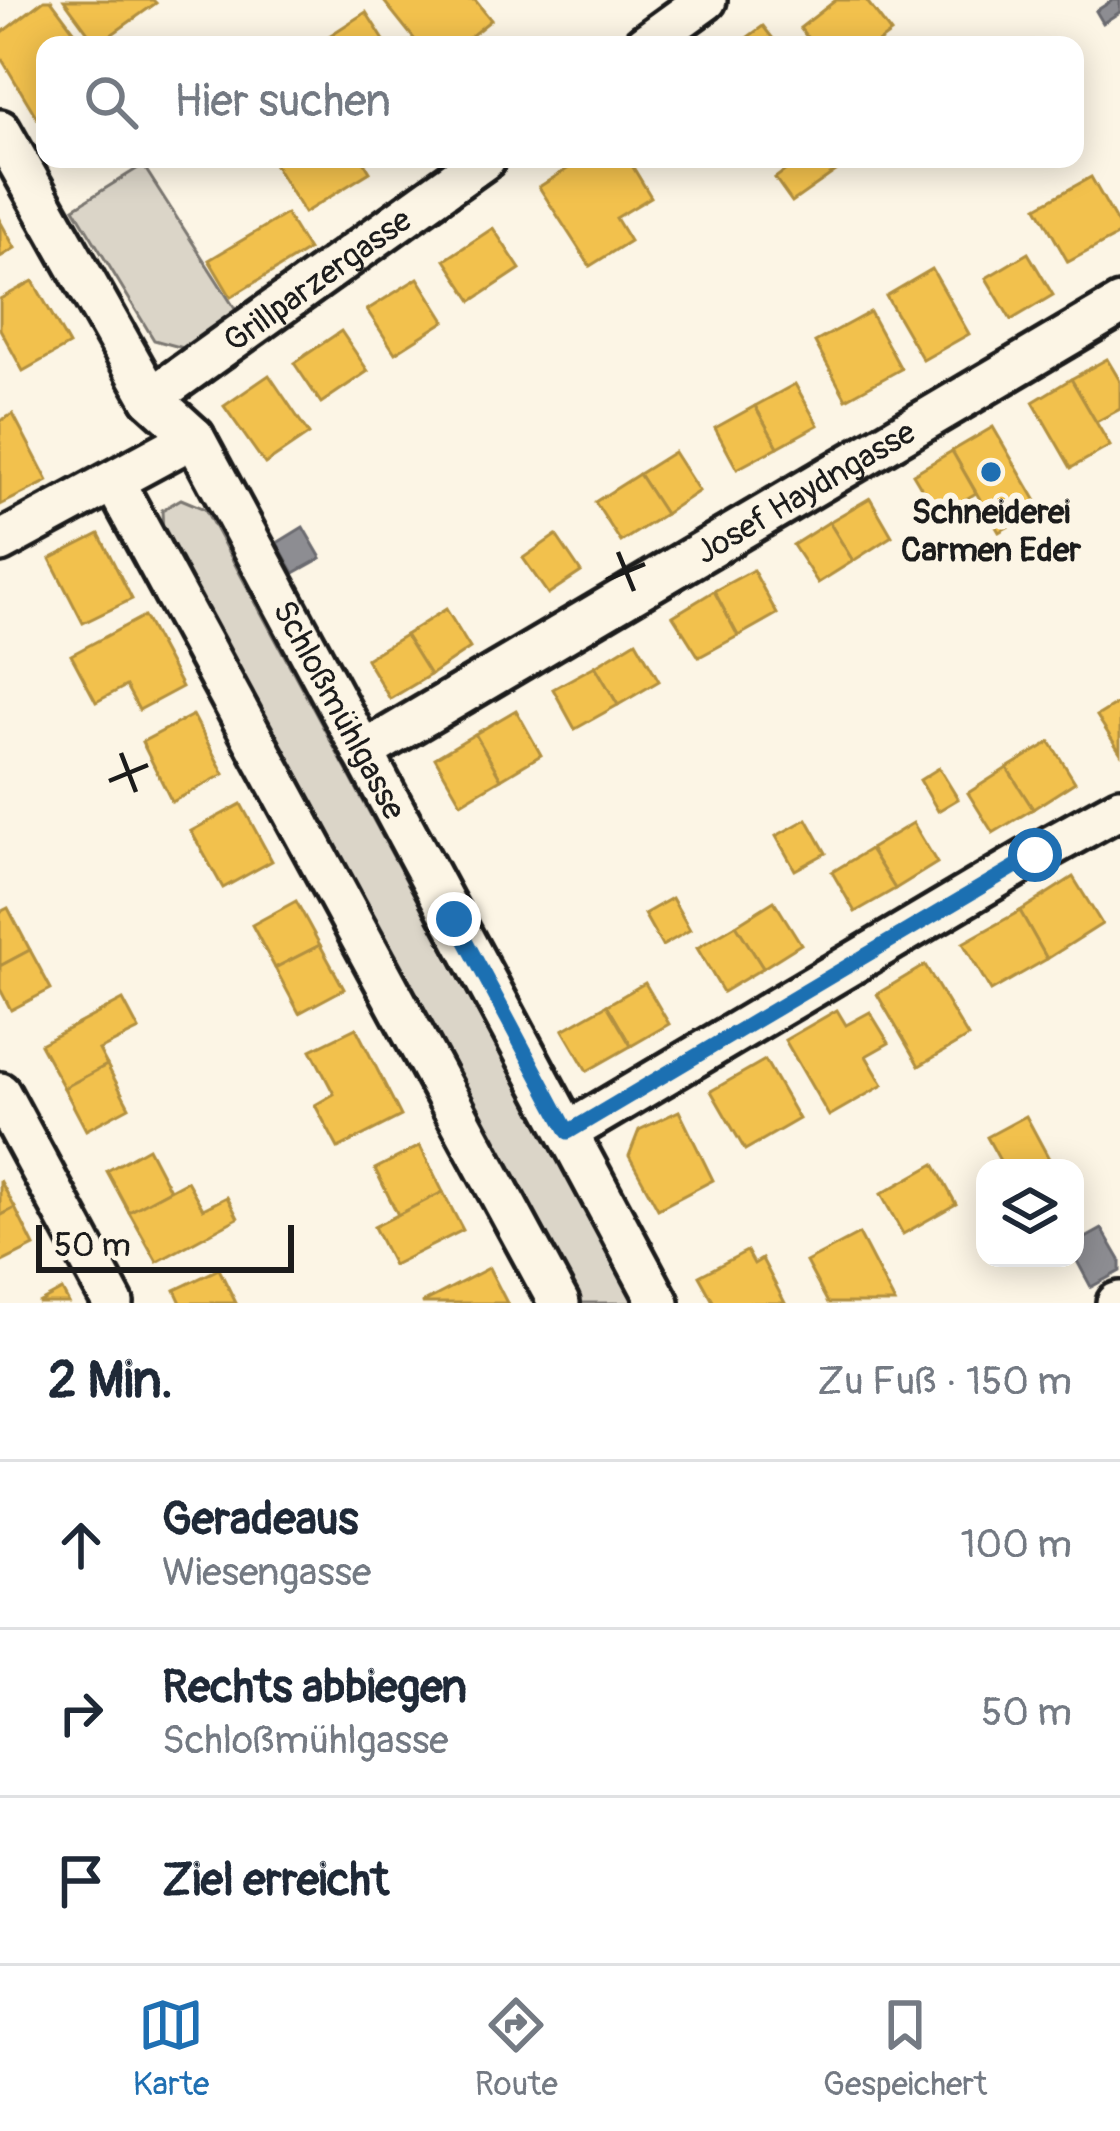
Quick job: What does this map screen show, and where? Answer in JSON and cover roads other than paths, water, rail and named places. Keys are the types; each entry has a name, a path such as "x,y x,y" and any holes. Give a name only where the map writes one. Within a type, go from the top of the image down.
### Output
{"street":[{"path":"656,36 706,0"},
{"name":"Schloßmühlgasse","path":"0,130 152,398 194,437 659,1303"},
{"name":"Grillparzergasse","path":"152,398 471,168"},
{"name":"Josef Haydngasse","path":"364,752 1120,304"},
{"path":"0,542 194,437"},
{"path":"114,482 559,1303"},
{"path":"568,1132 1120,808"},
{"path":"0,1093 113,1303"}],"place":[{"name":"Schneiderei Carmen Eder","path":"991,472"}]}
